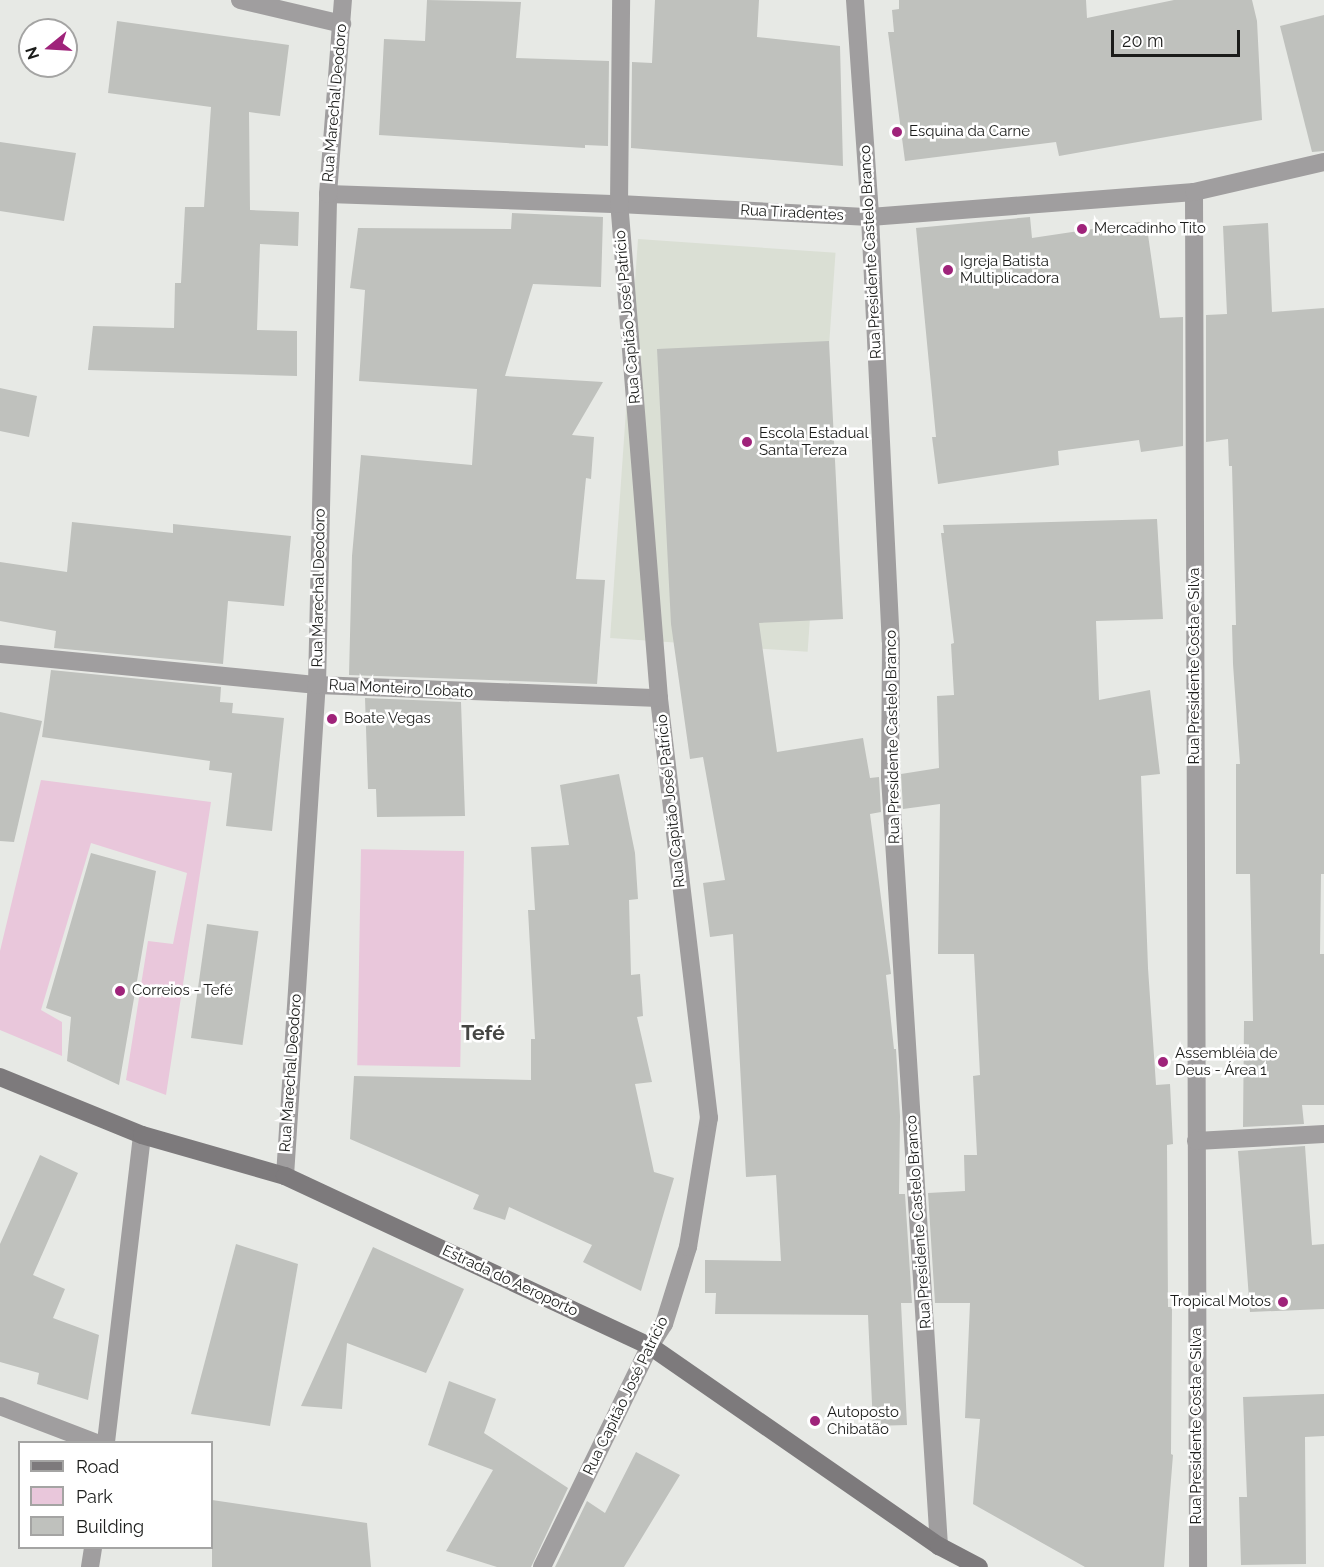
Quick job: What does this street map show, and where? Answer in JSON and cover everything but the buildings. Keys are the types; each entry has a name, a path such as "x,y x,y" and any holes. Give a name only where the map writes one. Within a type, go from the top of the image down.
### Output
{"street":[{"path":"240,0 342,24"},
{"name":"Rua Marechal Deodoro","path":"285,1176 317,685 328,194 343,0"},
{"name":"Rua Capitão José Patrício","path":"542,1567 664,1324 688,1248 709,1118 659,698 619,204 621,0"},
{"name":"Rua Presidente Castelo Branco","path":"855,0 870,217 891,641 890,778 939,1546"},
{"name":"Rua Tiradentes","path":"328,194 619,204 870,217 1194,192 1324,162"},
{"name":"Rua Presidente Costa e Silva","path":"1194,192 1197,1567"},
{"name":"Rua Monteiro Lobato","path":"0,654 317,685 659,698"},
{"name":"Estrada do Aeroporto","path":"0,1077 142,1135 285,1176 651,1346 939,1546 979,1567"},
{"path":"1196,1141 1324,1134"},
{"path":"106,1441 142,1135"},
{"path":"0,1406 89,1441"},
{"path":"90,1567 93,1549"}],"shaded area":[{"name":"Escola Estadual Santa Tereza","path":"638,239 836,253 808,652 610,638"}],"green space":[{"path":"41,780 211,802 166,1095 126,1080 148,941 173,944 187,873 91,843 41,1010 62,1022 62,1056 0,1030 0,951"},
{"path":"361,849 464,851 460,1067 357,1065"}],"place":[{"name":"Esquina da Carne","path":"897,132"},
{"name":"Mercadinho Tito","path":"1082,229"},
{"name":"Igreja Batista Multiplicadora","path":"948,270"},
{"name":"Escola Estadual Santa Tereza","path":"747,442"},
{"name":"Boate Vegas","path":"332,719"},
{"name":"Correios - Tefé","path":"120,991"},
{"name":"Assembléia de Deus - Área 1","path":"1163,1062"},
{"name":"Tropical Motos","path":"1283,1302"},
{"name":"Autoposto Chibatão","path":"815,1421"}],"district":[{"name":"Tefé","path":"483,1033"}]}
